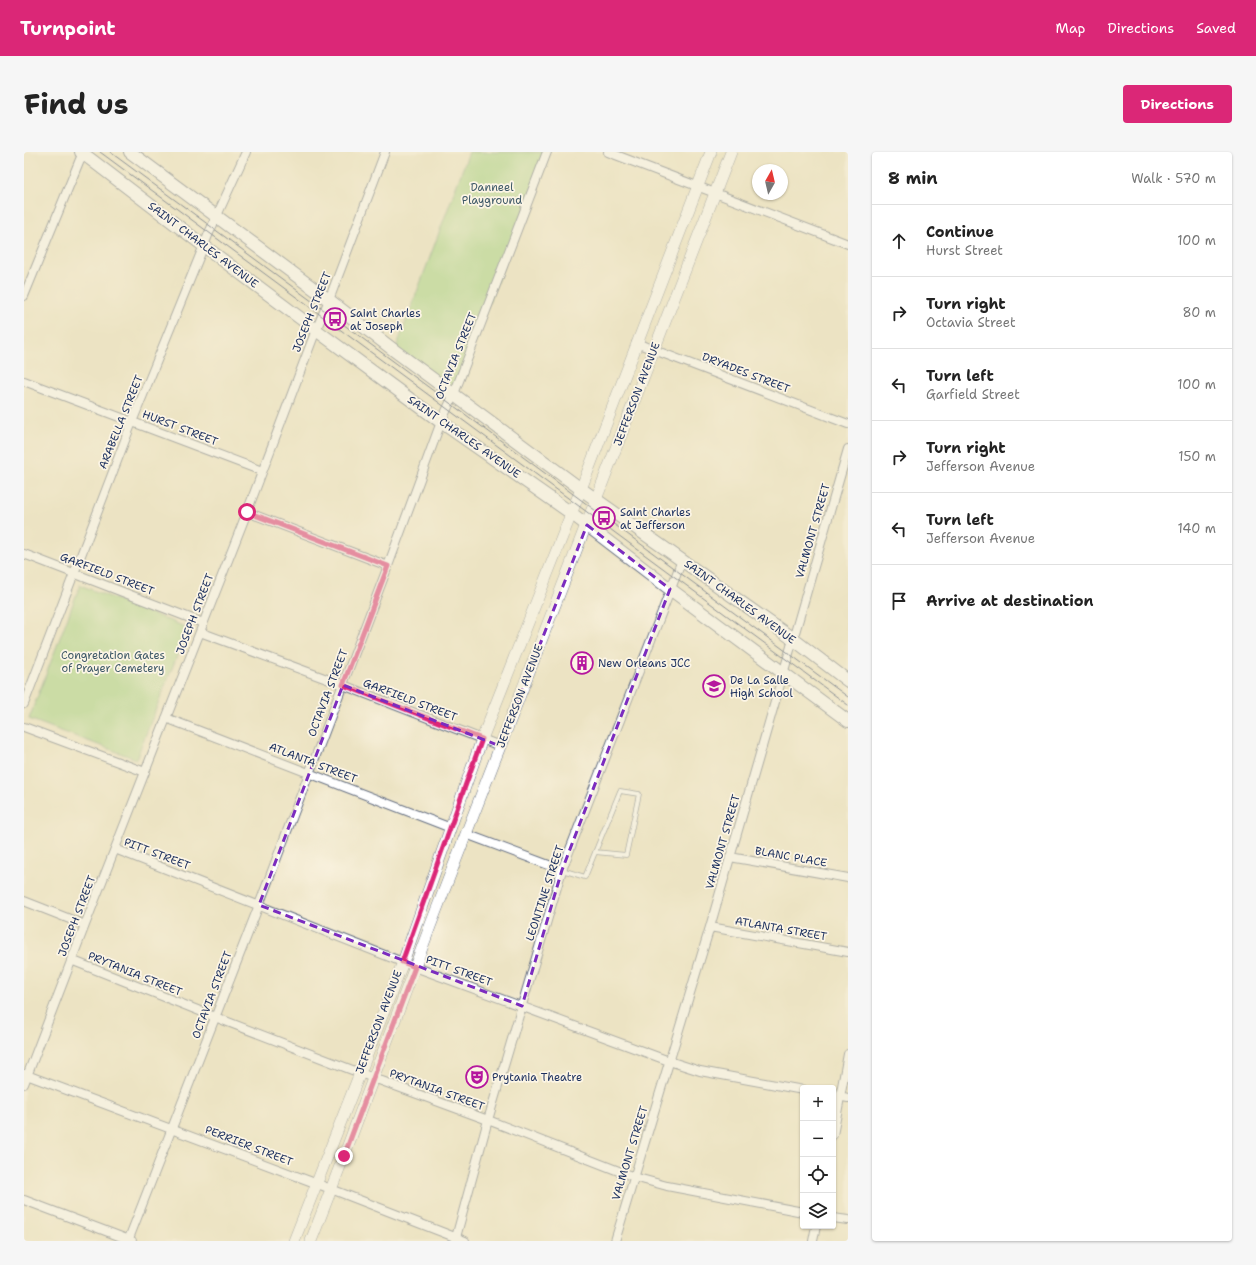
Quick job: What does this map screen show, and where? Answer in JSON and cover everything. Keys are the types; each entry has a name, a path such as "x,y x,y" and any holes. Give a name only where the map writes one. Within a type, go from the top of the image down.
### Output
{"main road":[{"name":"SAINT CHARLES AVENUE","path":"82,152 316,330 441,422 571,513 670,590 848,721"},
{"name":"SAINT CHARLES AVENUE","path":"130,152 581,489 793,639 848,682"}],"street":[{"path":"24,296 82,152"},
{"name":"ARABELLA STREET","path":"24,704 132,422 216,216 246,152"},
{"name":"JOSEPH STREET","path":"24,1084 26,1075 247,512 385,152"},
{"name":"OCTAVIA STREET","path":"129,1240 343,685 441,422 454,394 548,152"},
{"path":"608,152 848,244"},
{"name":"JEFFERSON AVENUE","path":"294,1241 402,962 482,739 581,489 636,343 711,152"},
{"name":"JEFFERSON AVENUE","path":"311,1241 466,834 731,152"},
{"name":"DRYADES STREET","path":"636,343 848,424"},
{"name":"HURST STREET","path":"24,381 262,471"},
{"name":"VALMONT STREET","path":"615,1241 710,927 848,449"},
{"path":"247,512 388,566"},
{"name":"GARFIELD STREET","path":"24,554 203,623"},
{"name":"LEONTINE STREET","path":"455,1239 488,1120 562,870 682,560"},
{"name":"GARFIELD STREET","path":"200,632 343,685 500,746"},
{"name":"ATLANTA STREET","path":"166,718 451,828"},
{"path":"24,727 145,772"},
{"path":"451,828 562,870"},
{"name":"PITT STREET","path":"114,849 415,967 700,1071 800,1089"},
{"name":"BLANC PLACE","path":"730,857 848,878"},
{"path":"24,901 85,925"},
{"name":"ATLANTA STREET","path":"710,927 848,952"},
{"name":"PRYTANIA STREET","path":"71,960 360,1073 488,1120 634,1177 667,1186 800,1211"},
{"path":"836,1121 848,1054"},
{"name":"PERRIER STREET","path":"26,1075 331,1189 455,1239 465,1241"},
{"path":"24,1200 129,1240"},
{"path":"836,1218 848,1220"},
{"path":"813,1241 815,1229"}],"lane":[{"path":"562,870 585,877 595,852 620,791 639,794 626,855 595,852"}],"highlighted area":[{"path":"587,525 670,589 562,870 522,1006 259,905 343,685 500,746"}],"green space":[{"name":"Danneel Playground","path":"469,152 547,152 454,394 395,351"},
{"name":"Congretation Gates of Prayer Cemetery","path":"80,585 188,628 136,759 29,719"}],"tram line":[{"path":"100,152 848,705"},
{"path":"110,152 848,697"}],"place":[{"name":"Saint Charles at Joseph","path":"335,319"},
{"name":"Saint Charles at Jefferson","path":"604,518"},
{"name":"New Orleans JCC","path":"582,663"},
{"name":"De La Salle High School","path":"714,686"},
{"name":"Prytania Theatre","path":"477,1077"}],"route":[{"path":"247,512 388,566 343,685 482,739 402,962 415,967 344,1156"}]}
